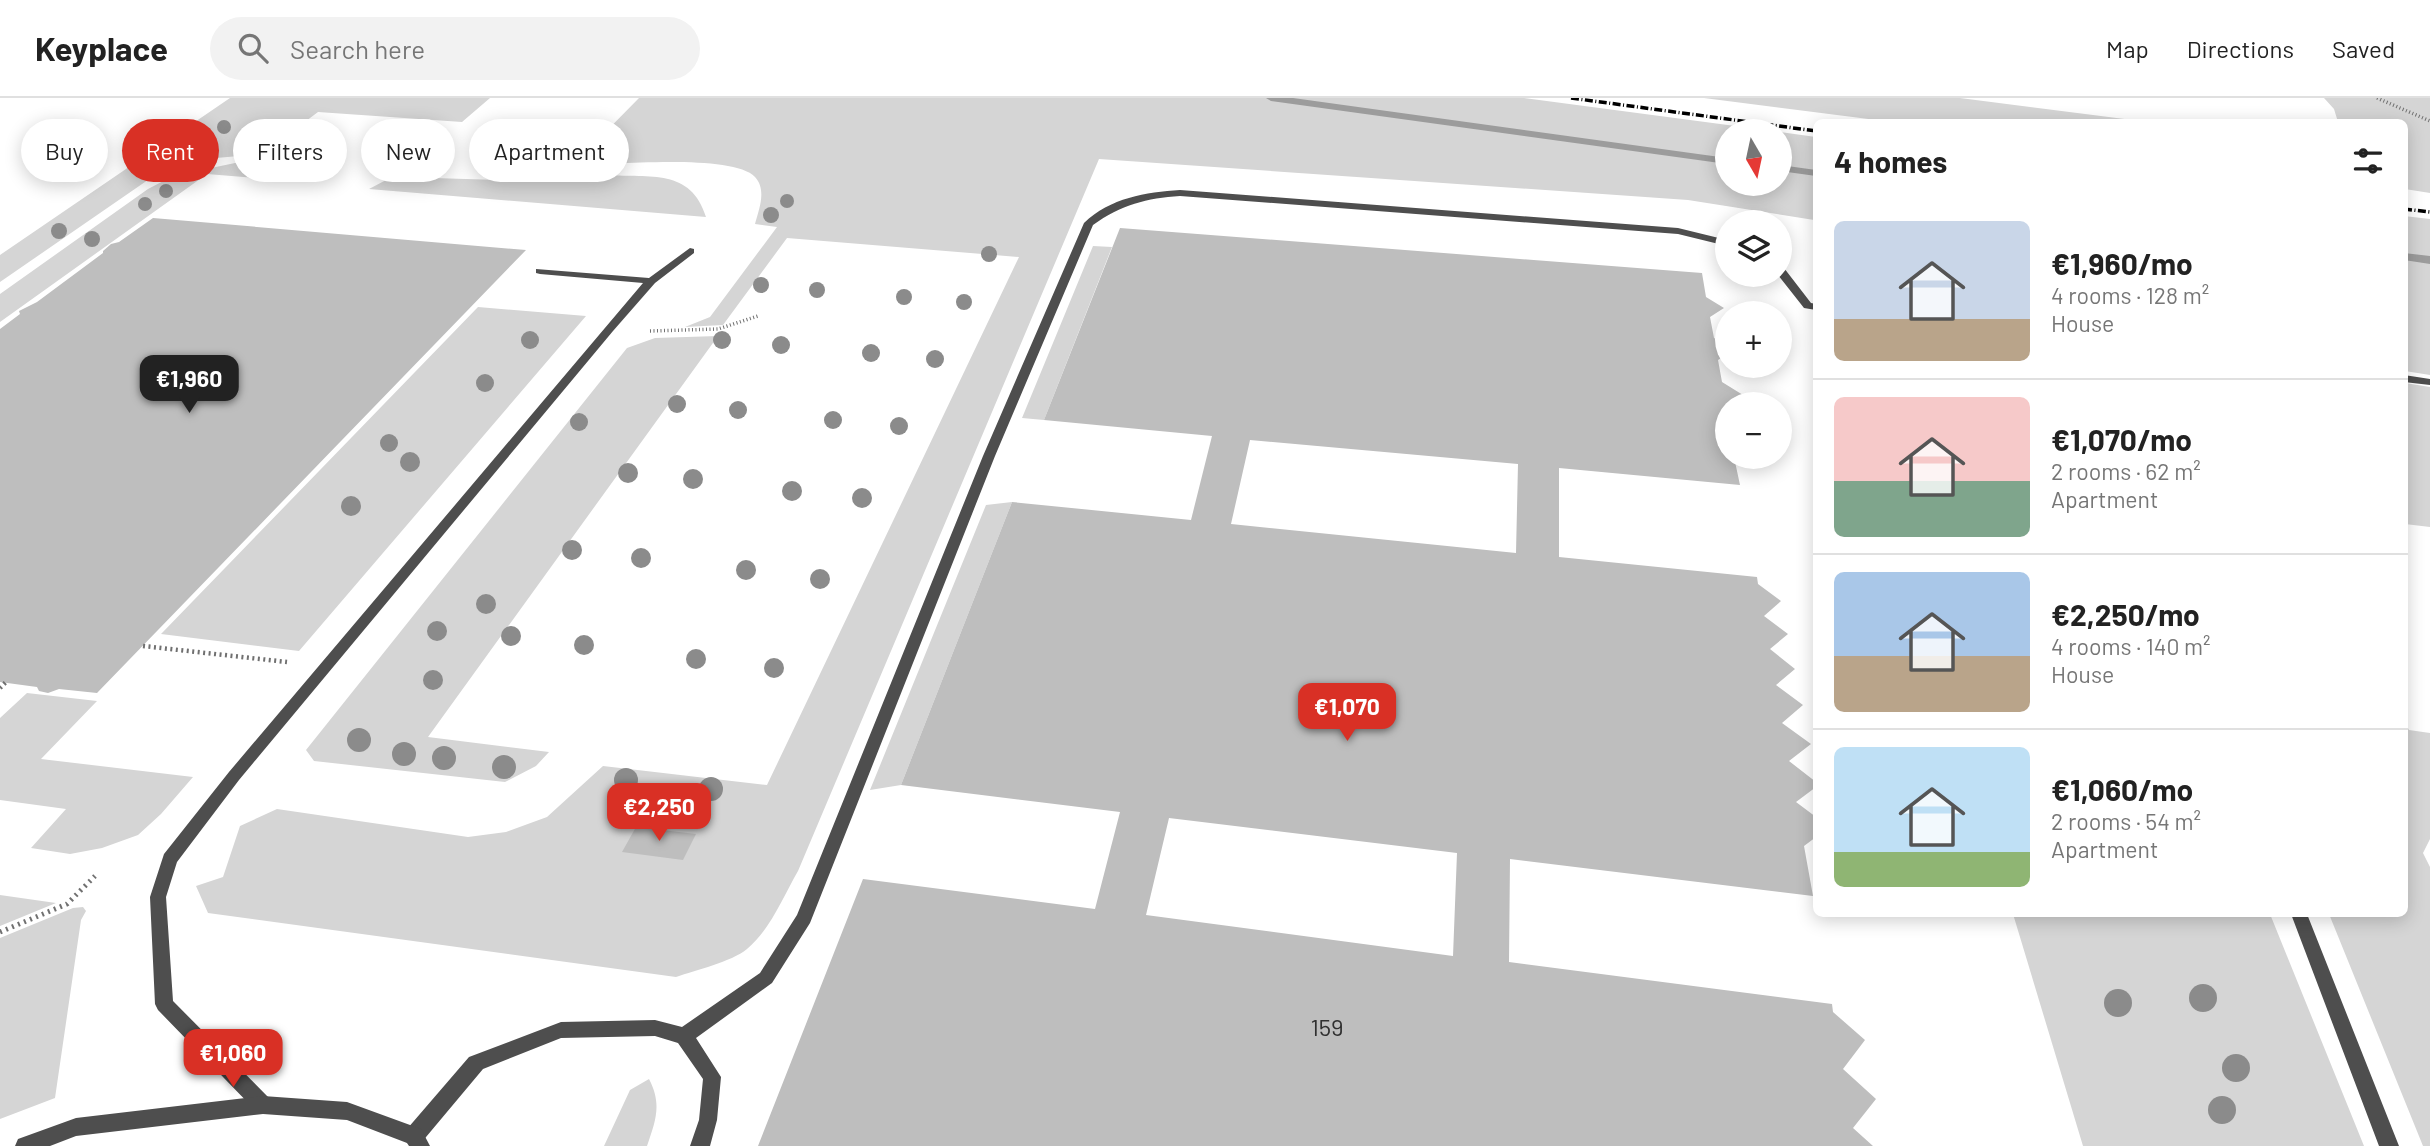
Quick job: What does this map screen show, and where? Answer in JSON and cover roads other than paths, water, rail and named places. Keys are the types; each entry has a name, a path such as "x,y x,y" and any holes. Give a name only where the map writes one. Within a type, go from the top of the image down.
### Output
{"street":[{"path":"684,1036 765,978 804,918 989,456 1089,223 1112,206 1147,195 1180,193 1678,231 1715,240"},
{"path":"263,1105 164,1004 158,897 170,859 234,776 609,329 651,281 690,251"},
{"path":"540,271 651,281"},
{"path":"1792,285 1808,306 1813,307"},
{"path":"2408,379 2430,382"},
{"path":"2300,917 2389,1146"},
{"path":"25,1146 76,1127 263,1105 347,1111 417,1141 476,1063 561,1030 655,1028 684,1036 712,1077 708,1120 699,1146"}],"waterway":[{"path":"1271,98 1715,159"},
{"path":"1792,170 1813,173"},
{"path":"2408,257 2430,260"}],"railway":[{"path":"1571,98 1813,131"},
{"path":"2408,209 2430,212"}]}
